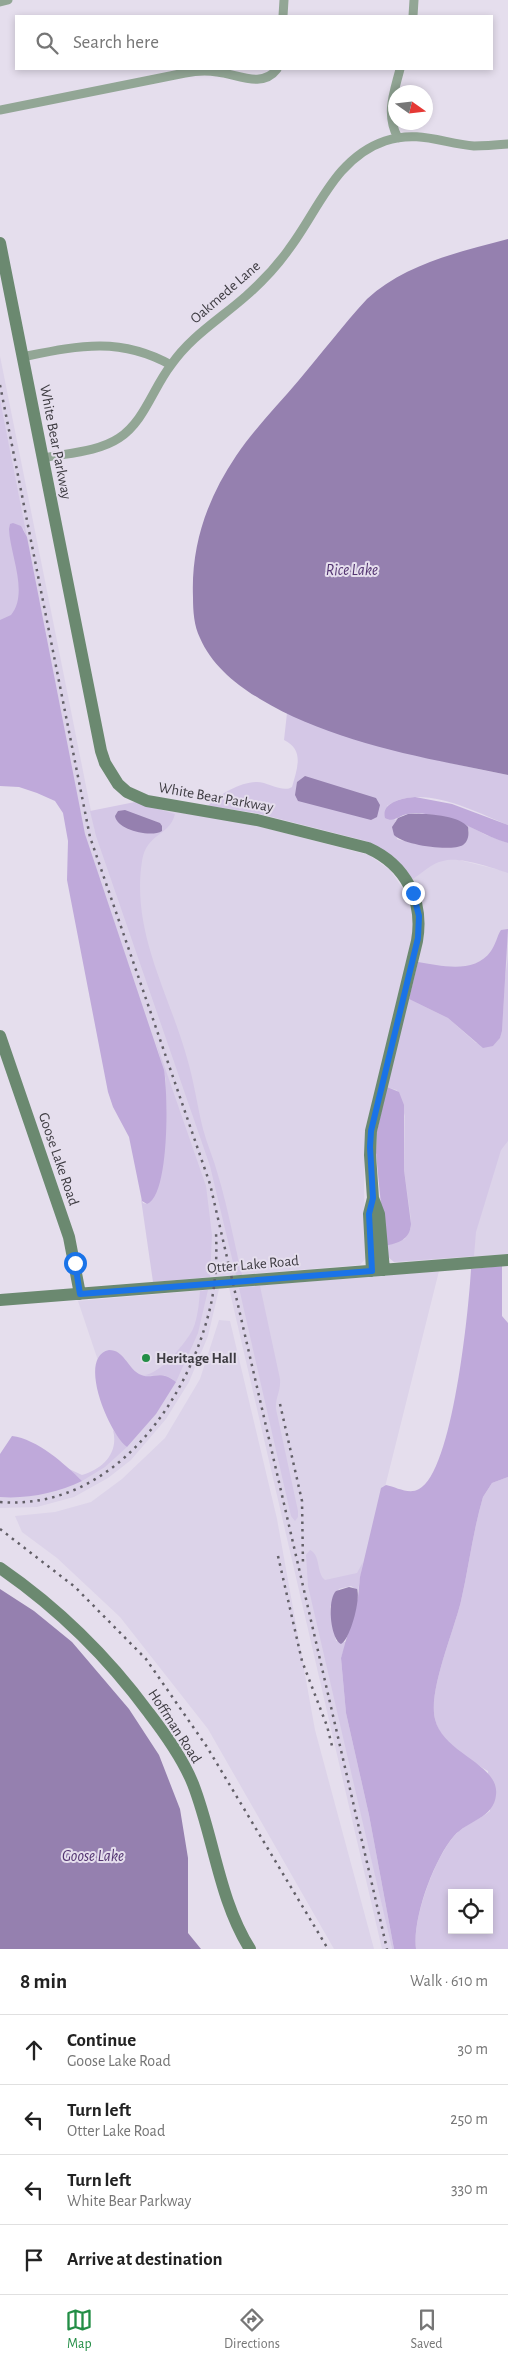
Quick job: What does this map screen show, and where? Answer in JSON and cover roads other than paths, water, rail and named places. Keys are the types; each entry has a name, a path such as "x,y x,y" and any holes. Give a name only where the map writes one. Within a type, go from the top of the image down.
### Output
{"street":[{"path":"0,2 8,0"},
{"path":"283,15 284,0"},
{"path":"413,15 414,0"},
{"path":"0,110 185,72 216,71 257,80 270,76 276,70"},
{"path":"398,138 391,122 390,112 400,70"},
{"name":"Oakmede Lane","path":"43,458 106,445 119,438 136,423 171,365 191,340 246,296 272,271 295,242 324,193 339,174 364,151 398,138 433,137 474,146 508,144"},
{"name":"White Bear Parkway","path":"0,243 100,751 108,769 118,784 127,792 154,803 252,819 361,846 379,854 392,863 404,877 412,891 418,910 418,934 372,1122 370,1147 373,1198 379,1214 378,1270"},
{"path":"22,357 82,345 99,344 132,348 171,365"},
{"name":"Goose Lake Road","path":"0,1036 3,1054 69,1238 80,1294"},
{"name":"Otter Lake Road","path":"0,1300 508,1260"},
{"name":"Hoffman Road","path":"0,1568 45,1601 73,1625 132,1690 163,1732 192,1782 228,1900 238,1926 250,1949"}],"water":[{"name":"Rice Lake","path":"508,239 508,775 412,755 349,738 288,714 260,699 225,673 205,648 196,628 193,578 198,541 203,523 209,506 226,472 250,436 367,299 382,287 415,268 452,254"},
{"path":"305,776 376,798 380,805 377,817 371,820 298,801 295,795 297,782"},
{"path":"125,810 160,823 162,831 150,834 128,829 117,821 115,816 118,811"},
{"path":"408,814 449,817 457,820 468,827 467,839 463,845 457,847 438,848 399,839 394,835 392,827 398,818"},
{"path":"349,1587 357,1589 356,1610 348,1635 341,1644 337,1640 332,1627 331,1602 336,1591"},
{"name":"Goose Lake","path":"0,1589 34,1611 72,1642 129,1709 159,1755 180,1809 188,1858 188,1933 201,1949 0,1949"}],"railway":[{"path":"0,385 90,837 210,1184 387,1949"},
{"path":"0,1502 40,1500 77,1489 110,1469 139,1443 164,1412 184,1378 200,1341 211,1304 216,1268 216,1232"},
{"path":"280,1404 302,1501 303,1565"},
{"path":"0,1529 75,1587 146,1659 207,1747 328,1949"},
{"path":"278,1556 302,1661 327,1726 333,1750"}],"place":[{"name":"Heritage Hall","path":"146,1358"}]}
